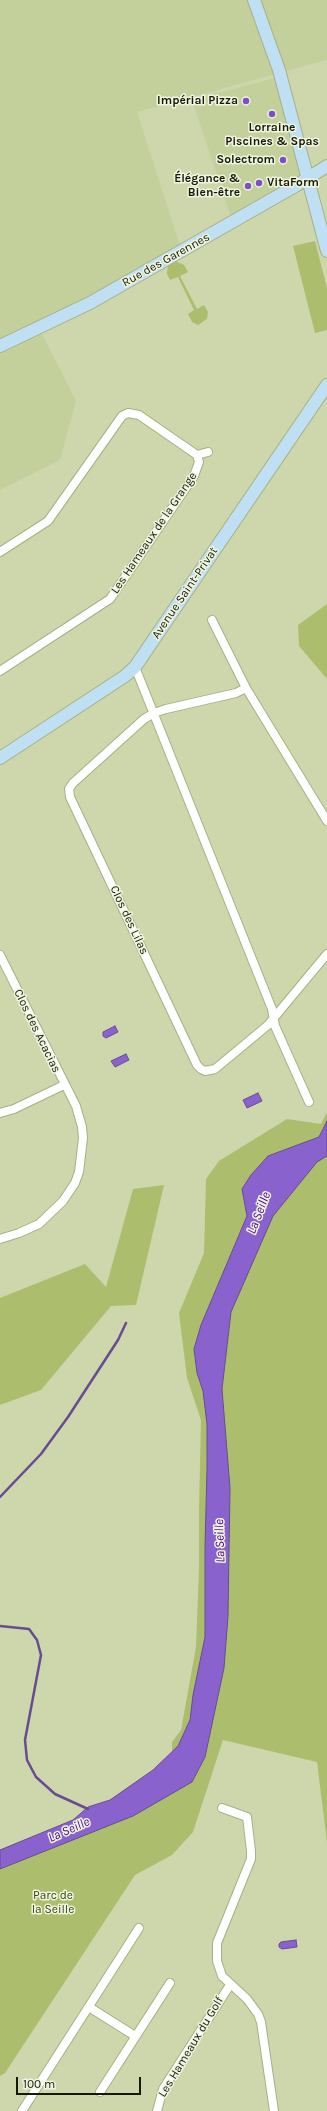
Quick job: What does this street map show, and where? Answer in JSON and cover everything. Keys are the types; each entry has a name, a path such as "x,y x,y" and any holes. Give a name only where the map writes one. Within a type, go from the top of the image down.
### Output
{"street":[{"path":"254,0 274,51"},
{"path":"261,0 327,251"},
{"name":"Rue des Garennes","path":"0,346 90,303 327,166"},
{"name":"Avenue Saint-Privat","path":"0,758 125,676 135,667 327,385"},
{"name":"Les Hameaux de la Grange","path":"0,552 48,522 122,416 128,413 139,415 197,455 199,462 194,476 110,599 0,671"},
{"name":"Les Hameaux de la Grange","path":"197,455 208,452"},
{"path":"212,620 246,688 327,821"},
{"path":"135,667 274,1017 275,1026 309,1102"},
{"name":"Clos des Lilas","path":"246,688 236,693 154,713 144,719 73,783 70,789 70,797 194,1058 201,1069 205,1071 215,1069 268,1025 327,954"},
{"name":"Clos des Acacias","path":"0,955 64,1085 76,1106 82,1127 82,1161 75,1183 63,1201 48,1217 25,1231 0,1239"},
{"name":"Clos des Acacias","path":"0,1113 14,1109 64,1085"},
{"name":"Les Hameaux du Golf","path":"222,1808 247,1817 252,1851 251,1859 216,1943 216,1953 222,1976 254,2006 261,2022 274,2111"},
{"path":"22,2111 140,1928"},
{"path":"100,2092 170,1984"},
{"name":"Les Hameaux du Golf","path":"157,2111 163,2089 230,1985"},
{"path":"89,2007 135,2036"}],"shaded area":[{"path":"0,0 327,0 327,60 137,112 182,252 39,328 76,401 60,460 0,490"},
{"path":"275,78 303,174 231,217 192,100"}],"green space":[{"path":"315,241 327,288 327,330 315,333 293,246"},
{"path":"175,261 184,265 188,272 180,276 197,309 204,305 208,312 207,319 198,325 192,322 188,314 194,310 178,277 170,280 167,274 168,266"},
{"path":"327,604 327,679 299,646 298,625"},
{"name":"Parc de la Seille","path":"327,1112 327,1842 317,1762 223,1740 193,1832 172,1855 135,1875 5,2073 0,2076 0,1869 172,1793 172,1742 181,1730 196,1647 199,1568 201,1420 187,1378 179,1313 204,1253 206,1179 219,1161 287,1119 321,1124"},
{"path":"164,1185 136,1305 111,1306 41,1390 0,1405 0,1298 85,1264 106,1287 133,1189"}],"water":[{"path":"115,1026 118,1032 106,1038 103,1036 103,1032"},
{"path":"126,1054 129,1060 115,1067 111,1061"},
{"path":"258,1093 262,1101 247,1108 243,1100"},
{"name":"La Seille","path":"327,1121 327,1156 317,1162 273,1216 231,1312 222,1389 230,1488 228,1616 224,1668 205,1757 192,1782 133,1816 0,1869 0,1850 73,1820 88,1807 110,1800 153,1770 178,1746 190,1720 193,1695 205,1637 207,1470 207,1424 203,1391 197,1373 194,1349 201,1325 247,1216 242,1189 251,1175 268,1156 319,1137"},
{"path":"296,1940 297,1947 282,1949 279,1947 281,1942"}],"waterway":[{"path":"0,1497 41,1454 68,1417 118,1340 126,1323"},
{"name":"La Seille","path":"0,1626 29,1629 37,1640 41,1655 25,1740 27,1760 36,1777 55,1794 88,1809"}],"place":[{"name":"Impérial Pizza","path":"246,101"},
{"name":"Lorraine Piscines & Spas","path":"272,114"},
{"name":"Solectrom","path":"283,160"},
{"name":"VitaForm","path":"259,183"},
{"name":"Élégance & Bien-être","path":"248,186"}]}
